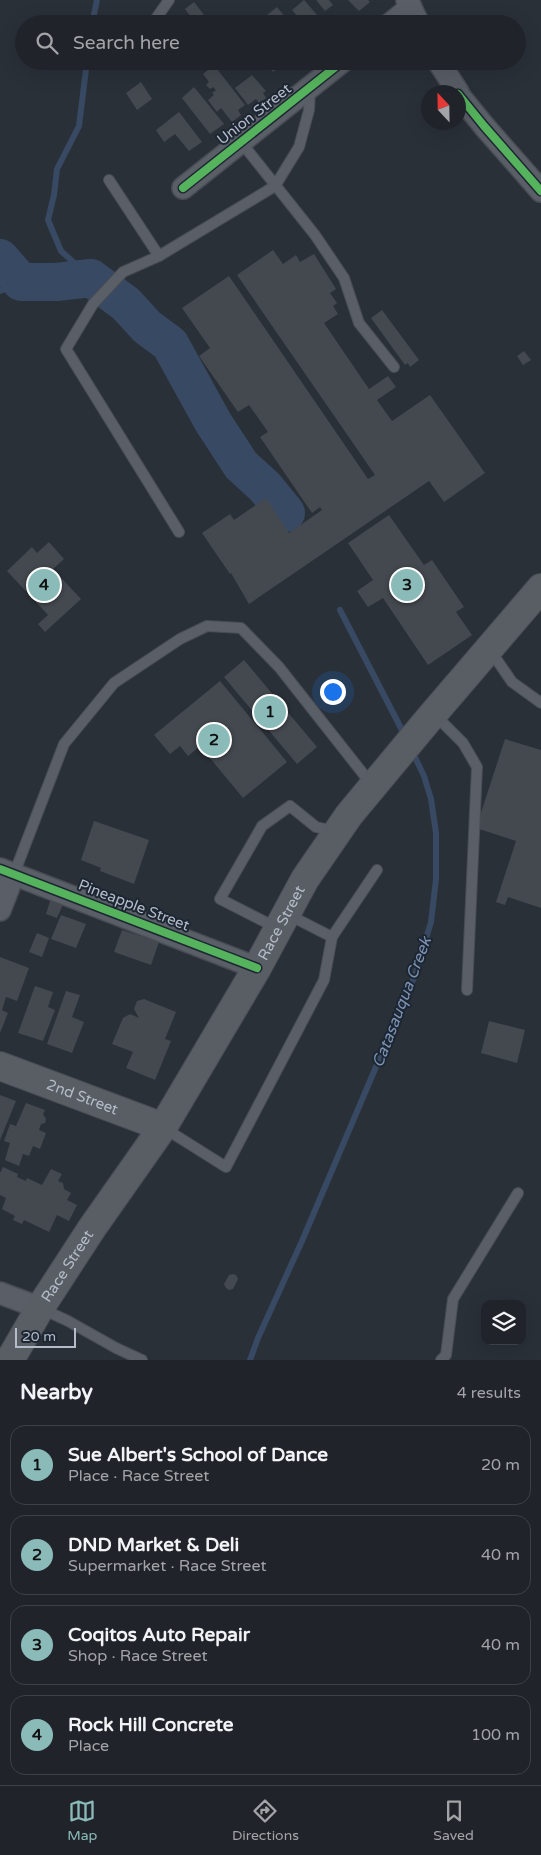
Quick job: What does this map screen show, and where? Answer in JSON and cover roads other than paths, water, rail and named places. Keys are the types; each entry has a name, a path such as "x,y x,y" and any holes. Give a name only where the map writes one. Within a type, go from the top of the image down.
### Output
{"main road":[{"name":"Race Street","path":"10,1360 40,1308 92,1228 164,1127 257,968 305,879 379,779 541,588"},
{"name":"2nd Street","path":"0,1066 164,1127"}],"street":[{"name":"Union Street","path":"183,188 332,70"},
{"path":"444,70 453,85"},
{"path":"466,103 541,191"},
{"path":"0,910 7,872"},
{"name":"Pineapple Street","path":"7,872 257,968"},
{"path":"0,1293 40,1308"}],"lane":[{"path":"158,15 169,0"},
{"path":"179,532 66,349 93,304 123,272 159,256 275,186 299,147 309,110 310,88"},
{"path":"241,142 315,235 344,278 359,323 394,367"},
{"path":"109,180 159,256"},
{"path":"7,872 64,744 114,683 180,639 206,626 241,628 379,779"},
{"path":"489,649 512,682 541,703"},
{"path":"431,717 463,743 477,767 467,990"},
{"path":"332,937 220,899 262,826 290,806 316,827 338,832"},
{"path":"164,1127 226,1167 324,980 332,937 377,870"},
{"path":"442,1360 446,1355 453,1299 518,1192"},
{"path":"40,1308 142,1360"}],"waterway":[{"path":"94,15 97,0"},
{"path":"86,70 79,126 57,169 54,195 48,220 61,251 91,278"},
{"name":"Catasauqua Creek","path":"0,258 21,282 56,282 91,278 126,304 147,327 170,344 213,422 241,465 265,487 286,513"},
{"path":"0,291 21,282"},
{"name":"Catasauqua Creek","path":"340,610 405,736"},
{"name":"Catasauqua Creek","path":"250,1360 415,975 431,922 436,879 436,833 431,799 424,776 412,751"}],"place":[{"name":"Rock Hill Concrete","path":"44,585"},
{"name":"Coqitos Auto Repair","path":"407,585"},
{"name":"Sue Albert's School of Dance","path":"270,712"},
{"name":"DND Market & Deli","path":"214,740"}]}
